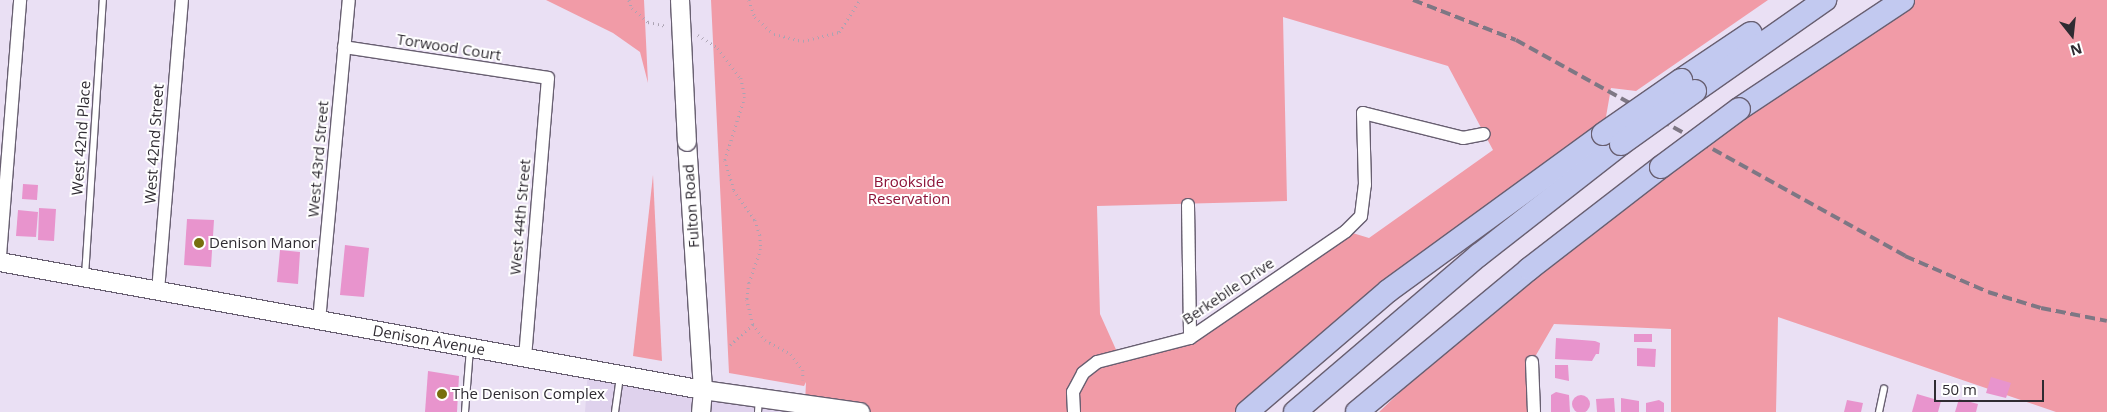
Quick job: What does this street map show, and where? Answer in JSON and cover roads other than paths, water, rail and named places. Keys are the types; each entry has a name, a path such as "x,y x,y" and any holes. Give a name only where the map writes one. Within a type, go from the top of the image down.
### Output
{"highway":[{"path":"1249,409 1388,290 1612,139 1688,85 1799,0"},
{"path":"1688,85 1825,0"},
{"path":"1357,412 1529,269 1661,167 1739,109 1903,0"},
{"path":"1295,412 1479,256 1612,139"},
{"path":"1379,412 1529,269"}],"main road":[{"name":"Fulton Road","path":"680,0 703,390 701,412"},
{"name":"Denison Avenue","path":"0,262 525,358 620,373 703,390 759,405 860,412"}],"street":[{"path":"0,256 20,0"},
{"name":"West 42nd Street","path":"158,290 182,0"},
{"name":"West 43rd Street","path":"319,321 349,0"},
{"name":"Torwood Court","path":"344,47 548,78"},
{"name":"West 44th Street","path":"525,358 548,78"},
{"name":"Berkebile Drive","path":"1074,412 1074,392 1083,373 1097,362 1190,338 1346,231 1361,216 1365,185 1363,113 1463,138 1484,134"},
{"path":"1188,205 1190,338"},
{"path":"1532,362 1534,412"}],"lane":[{"name":"West 42nd Place","path":"85,277 103,0"},
{"path":"465,412 470,348"},
{"path":"615,412 620,373"},
{"path":"1879,412 1884,389"}],"railway":[{"path":"1413,0 1516,40 1905,256 1988,292 2041,308 2107,321"}],"place":[{"name":"Denison Manor","path":"199,243"},
{"name":"The Denison Complex","path":"442,394"}],"park label":[{"name":"Brookside Reservation","path":"909,190"}]}
